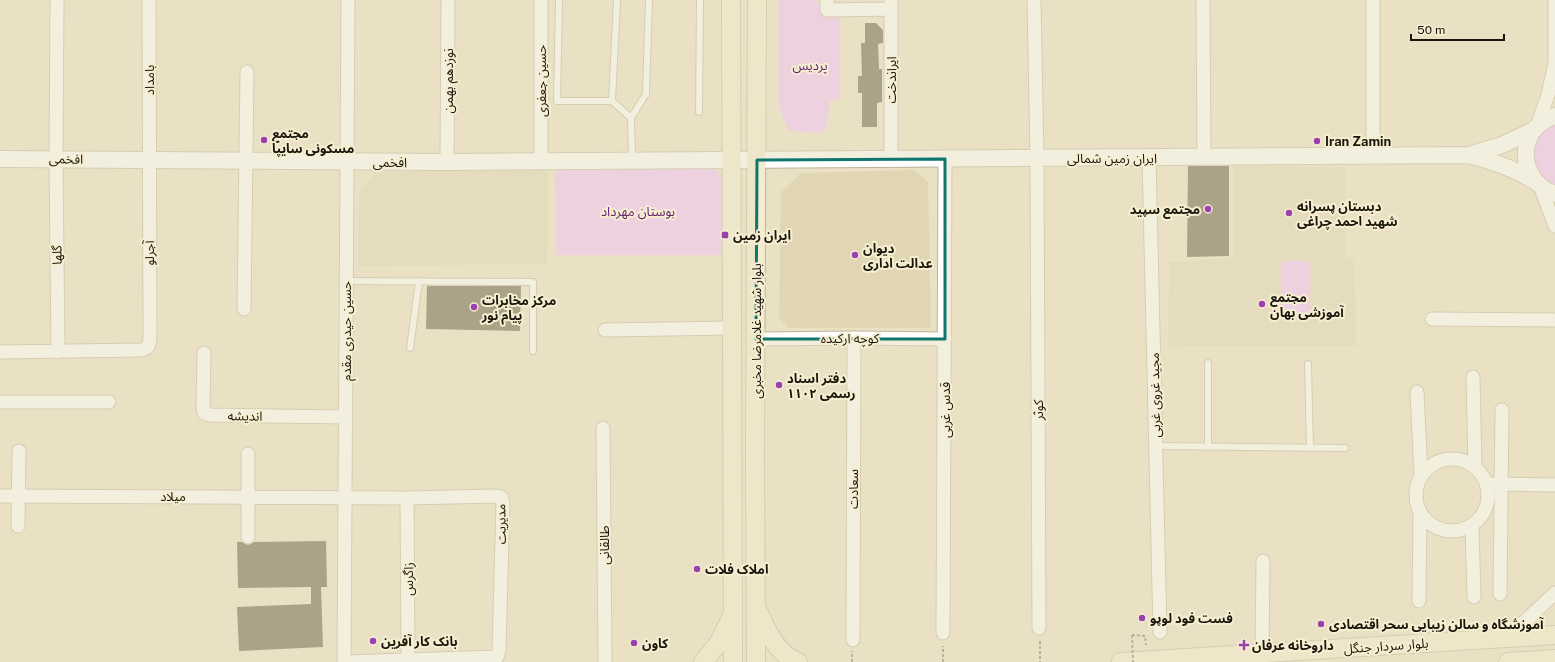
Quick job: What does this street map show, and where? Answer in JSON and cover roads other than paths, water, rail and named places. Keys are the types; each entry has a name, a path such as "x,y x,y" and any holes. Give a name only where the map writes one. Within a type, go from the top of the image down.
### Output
{"main road":[{"name":"بلوار شهید غلامرضا مخبری","path":"731,0 733,662"},
{"name":"بلوار شهید غلامرضا مخبری","path":"756,662 757,0"},
{"path":"755,603 765,626 775,643 790,659 798,662"},
{"path":"703,662 718,644 733,616"},
{"name":"بلوار سردار جنگل","path":"1121,662 1555,635"},
{"path":"1508,662 1555,659"}],"street":[{"name":"گلها","path":"57,0 56,159 58,352"},
{"name":"بامداد","path":"149,0 149,160"},
{"name":"حسین حیدری مقدم","path":"345,662 345,281 348,0"},
{"name":"نوزدهم بهمن","path":"447,162 448,0"},
{"name":"حسین جعفری","path":"541,0 541,162"},
{"path":"827,0 826,10 891,4"},
{"name":"کوثر","path":"1034,0 1037,158 1039,628"},
{"path":"1203,0 1204,157"},
{"path":"1373,0 1373,156"},
{"path":"1555,0 1555,63 1548,95 1536,128 1530,137 1526,149 1526,162 1530,174 1538,184 1555,226"},
{"name":"ایراندخت","path":"891,4 891,159"},
{"path":"244,309 247,72"},
{"name":"ایران زمین شمالی","path":"1468,155 1502,145 1536,128 1548,118 1555,116"},
{"name":"ایران زمین شمالی","path":"731,160 1468,155 1509,167 1538,184 1547,192 1555,194"},
{"name":"افخمی","path":"0,158 347,162 731,160"},
{"name":"مجید غروی غربی","path":"1149,158 1160,632"},
{"name":"قدس غربی","path":"943,633 945,159"},
{"name":"آجرلو","path":"58,352 142,350 148,346 150,340 149,160"},
{"path":"1432,319 1555,320"},
{"path":"605,330 732,328"},
{"name":"سعادت","path":"852,640 854,338"},
{"name":"کوچه ارکیده","path":"756,339 945,339"},
{"path":"0,352 58,352"},
{"name":"اندیشه","path":"204,353 202,407 204,413 210,415 346,417"},
{"path":"1472,377 1476,468"},
{"path":"1417,392 1421,475"},
{"path":"0,402 109,402"},
{"path":"1500,594 1502,410"},
{"name":"طالقانی","path":"603,428 606,662"},
{"path":"18,526 19,451"},
{"path":"248,454 248,537"},
{"path":"1453,459 1465,462 1476,468 1482,475 1486,484 1488,496 1486,507 1481,518 1472,526 1462,531 1450,532 1438,529 1428,523 1420,514 1416,504 1415,494 1421,475 1430,466 1441,461 1453,459"},
{"path":"1486,484 1555,485"},
{"name":"میلاد","path":"0,496 345,496"},
{"name":"مدیریت","path":"345,496 408,498 496,496 501,497 503,502 500,651 497,657 408,660"},
{"name":"زاگرس","path":"408,498 408,660"},
{"path":"1419,601 1420,514"},
{"path":"1472,526 1474,597"},
{"path":"1262,654 1263,561"},
{"path":"1507,638 1555,593"},
{"path":"345,662 408,660"}],"lane":[{"path":"559,0 557,100 612,101 631,118"},
{"path":"612,101 617,0"},
{"path":"632,161 631,118 646,94 649,0"},
{"path":"699,112 700,0"},
{"path":"345,281 533,282 533,350"},
{"path":"410,348 420,281"},
{"path":"1208,363 1208,447"},
{"path":"1308,364 1310,448"},
{"path":"1156,446 1345,448"}],"place":[{"name":"مجتمع مسکونی سایپا","path":"264,140"},
{"name":"Iran Zamin","path":"1317,141"},
{"name":"مجتمع سپید","path":"1208,209"},
{"name":"دبستان پسرانه شهید احمد چراغی","path":"1289,213"},
{"name":"ایران زمین","path":"725,235"},
{"name":"دیوان عدالت اداری","path":"855,255"},
{"name":"مجتمع آموزشی بهان","path":"1262,304"},
{"name":"مرکز مخابرات پیام نور","path":"474,307"},
{"name":"دفتر اسناد رسمی ۱۱۰۲","path":"779,385"},
{"name":"املاک فلات","path":"697,569"},
{"name":"فست فود لوپو","path":"1142,618"},
{"name":"آموزشگاه و سالن زیبایی سحر اقتصادی","path":"1321,624"},
{"name":"بانک کار آفرین","path":"373,641"},
{"name":"کاون","path":"634,643"},
{"name":"داروخانه عرفان","path":"1244,645"}],"park label":[{"name":"پردیس","path":"810,65"},
{"name":"بوستان مهرداد","path":"638,211"}]}
